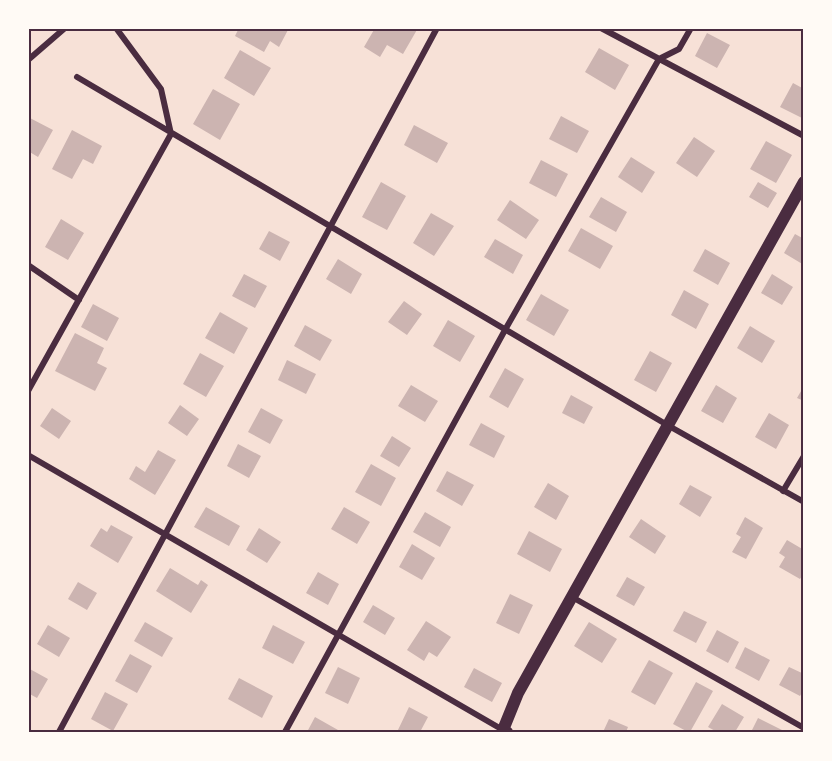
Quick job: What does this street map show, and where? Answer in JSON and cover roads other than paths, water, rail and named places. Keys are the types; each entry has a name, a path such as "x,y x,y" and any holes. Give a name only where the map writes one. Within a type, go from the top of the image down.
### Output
{"main road":[{"path":"504,732 518,693 804,182"}],"street":[{"path":"28,60 65,28"},
{"path":"28,391 171,134 161,89 117,28"},
{"path":"59,732 437,28"},
{"path":"601,28 804,136"},
{"path":"285,732 505,330 659,59 679,49 691,28"},
{"path":"77,77 669,426 804,502"},
{"path":"28,266 79,300"},
{"path":"28,455 504,732"},
{"path":"783,491 804,456"},
{"path":"572,597 804,728"}]}
